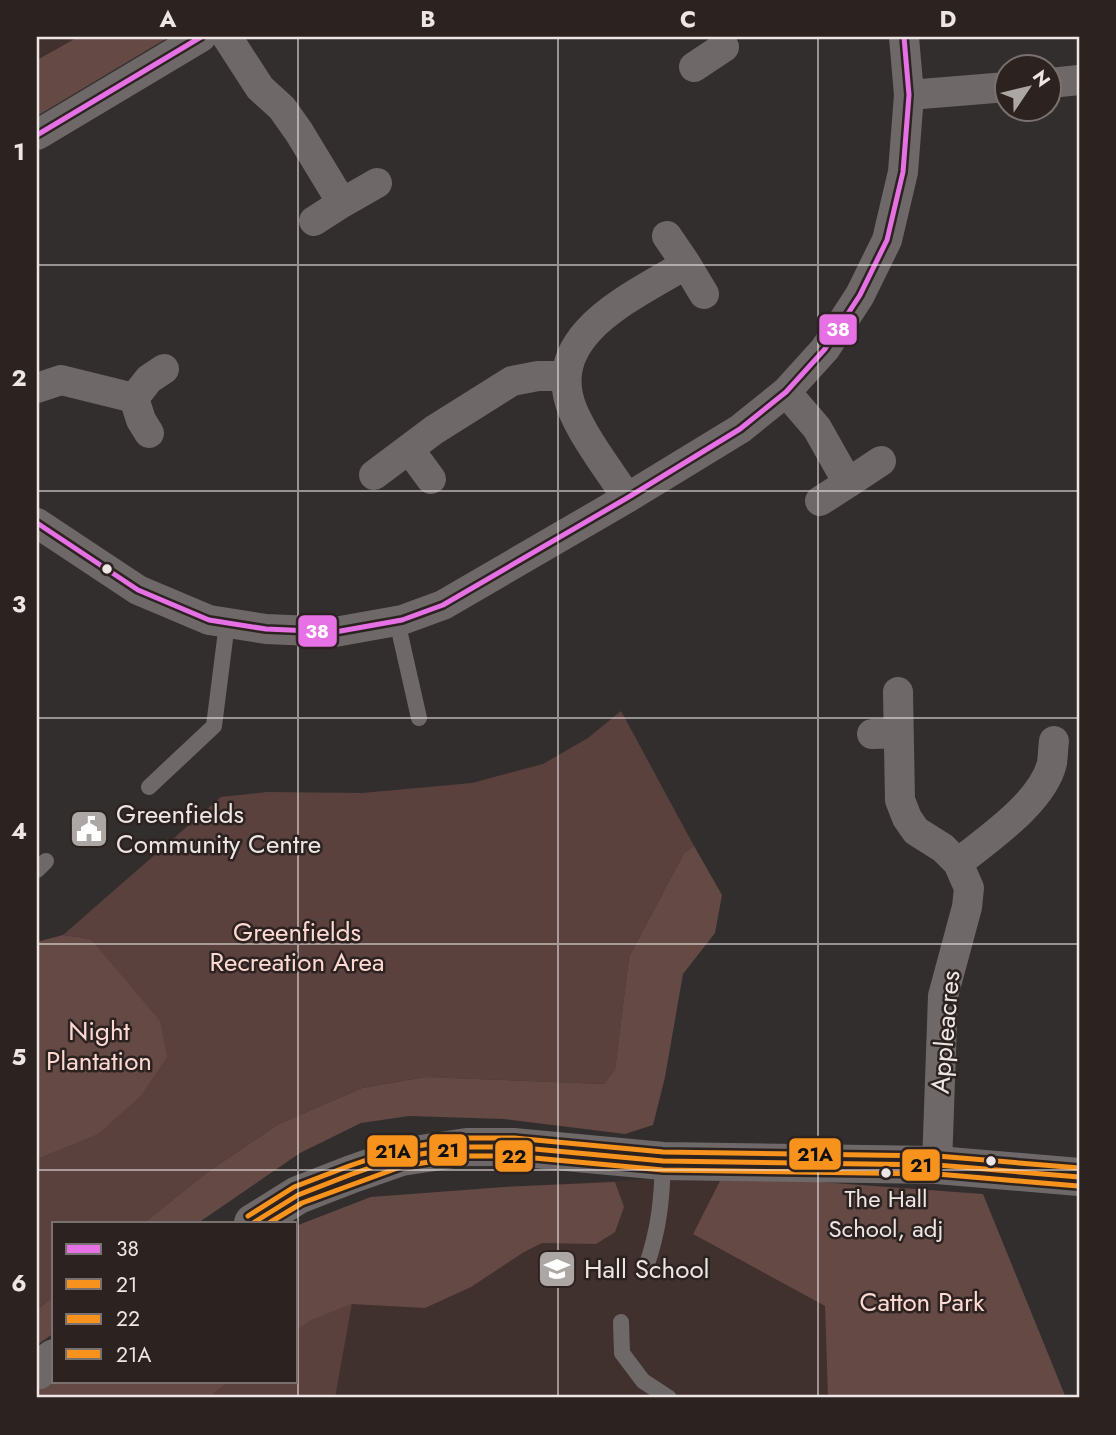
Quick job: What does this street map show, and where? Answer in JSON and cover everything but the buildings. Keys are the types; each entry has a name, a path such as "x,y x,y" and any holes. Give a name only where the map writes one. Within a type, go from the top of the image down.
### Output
{"street":[{"path":"37,135 201,37"},
{"path":"227,37 260,88 282,108 299,132 342,204"},
{"path":"37,523 138,590 191,614 227,623 266,629 335,632 397,621 443,605 740,429 786,392 825,349 860,295 887,240 903,172 909,95 904,37"},
{"path":"694,67 727,40"},
{"path":"909,95 993,88"},
{"path":"314,221 377,183"},
{"path":"667,236 705,294"},
{"path":"627,498 573,411 566,376 571,354 583,334 600,318 685,264"},
{"path":"134,398 149,379 164,369"},
{"path":"374,475 433,430 512,381 538,376 566,376"},
{"path":"37,388 61,380 134,398"},
{"path":"786,392 817,428 848,483"},
{"path":"134,398 141,420 149,433"},
{"path":"409,449 431,479"},
{"path":"820,501 881,461"},
{"path":"898,692 885,733 900,800 916,831 943,848 958,863 1015,817 1037,792 1059,776 1052,764 1054,741"},
{"name":"Appleacres","path":"937,1165 943,996 967,907 969,888 958,863"},
{"path":"255,1222 298,1195 352,1174 401,1157 467,1147 513,1147 663,1161 937,1165 1079,1177"},
{"path":"37,1371 52,1360"}],"lane":[{"path":"397,621 419,718"},
{"path":"149,787 214,726 227,623"},
{"path":"646,1267 662,1207 663,1161"},
{"path":"621,1322 622,1353 643,1381 668,1398"},
{"path":"642,1398 643,1381"}],"shaded area":[{"path":"37,37 78,37 37,60"},
{"name":"Hall School","path":"723,1175 693,1234 825,1306 828,1398 335,1398 351,1304 504,1187"}],"green space":[{"path":"78,37 169,37 37,116 37,60"},
{"name":"Greenfields Recreation Area","path":"621,711 694,846 684,853 629,957 615,1071 604,1084 425,1077 362,1088 277,1125 205,1174 145,1222 52,1222 52,1298 37,1310 37,1159 98,1133 140,1097 159,1021 91,939 63,935 221,797 267,792 362,793 472,783 543,764 588,738"},
{"path":"694,846 722,895 715,933 683,974 665,1077 653,1125 625,1134 504,1119 409,1116 361,1123 300,1153 199,1222 145,1222 205,1174 277,1125 362,1088 425,1077 604,1084 615,1070 629,957 684,853"},
{"name":"Night Plantation","path":"63,935 91,939 160,1021 167,1057 140,1097 98,1134 37,1159 37,942"},
{"name":"Catton Park","path":"723,1175 983,1194 1066,1398 828,1398 825,1306 693,1234"},
{"path":"615,1182 624,1207 615,1232 596,1244 542,1243 471,1287 425,1308 351,1304 311,1320 298,1329 298,1225 371,1197"},
{"path":"371,1197 335,1398 37,1398 37,1392 52,1382 298,1382 298,1225"},
{"path":"52,1298 52,1334 37,1345 37,1310"},
{"path":"52,1382 227,1382 208,1398 37,1398 37,1392"}],"transit line":[{"name":"38","path":"37,135 201,37"},
{"name":"38","path":"37,523 138,590 209,620 266,629 335,632 402,620 443,605 740,429 786,392 825,349 860,295 887,240 903,172 909,95 904,37"},
{"name":"21A","path":"248,1216 294,1187 349,1166 399,1149 466,1138 514,1138 663,1152 937,1156 1079,1168"},
{"name":"21","path":"255,1222 298,1195 352,1174 401,1157 467,1147 513,1147 663,1161 937,1165 1079,1177"},
{"name":"22","path":"271,1222 302,1203 403,1166 468,1156 513,1156 663,1170 937,1174 1078,1186"}],"place":[{"name":"Greenfields Community Centre","path":"89,829"},
{"name":"The Hall School, adj","path":"886,1173"},
{"name":"Hall School","path":"557,1269"}]}
